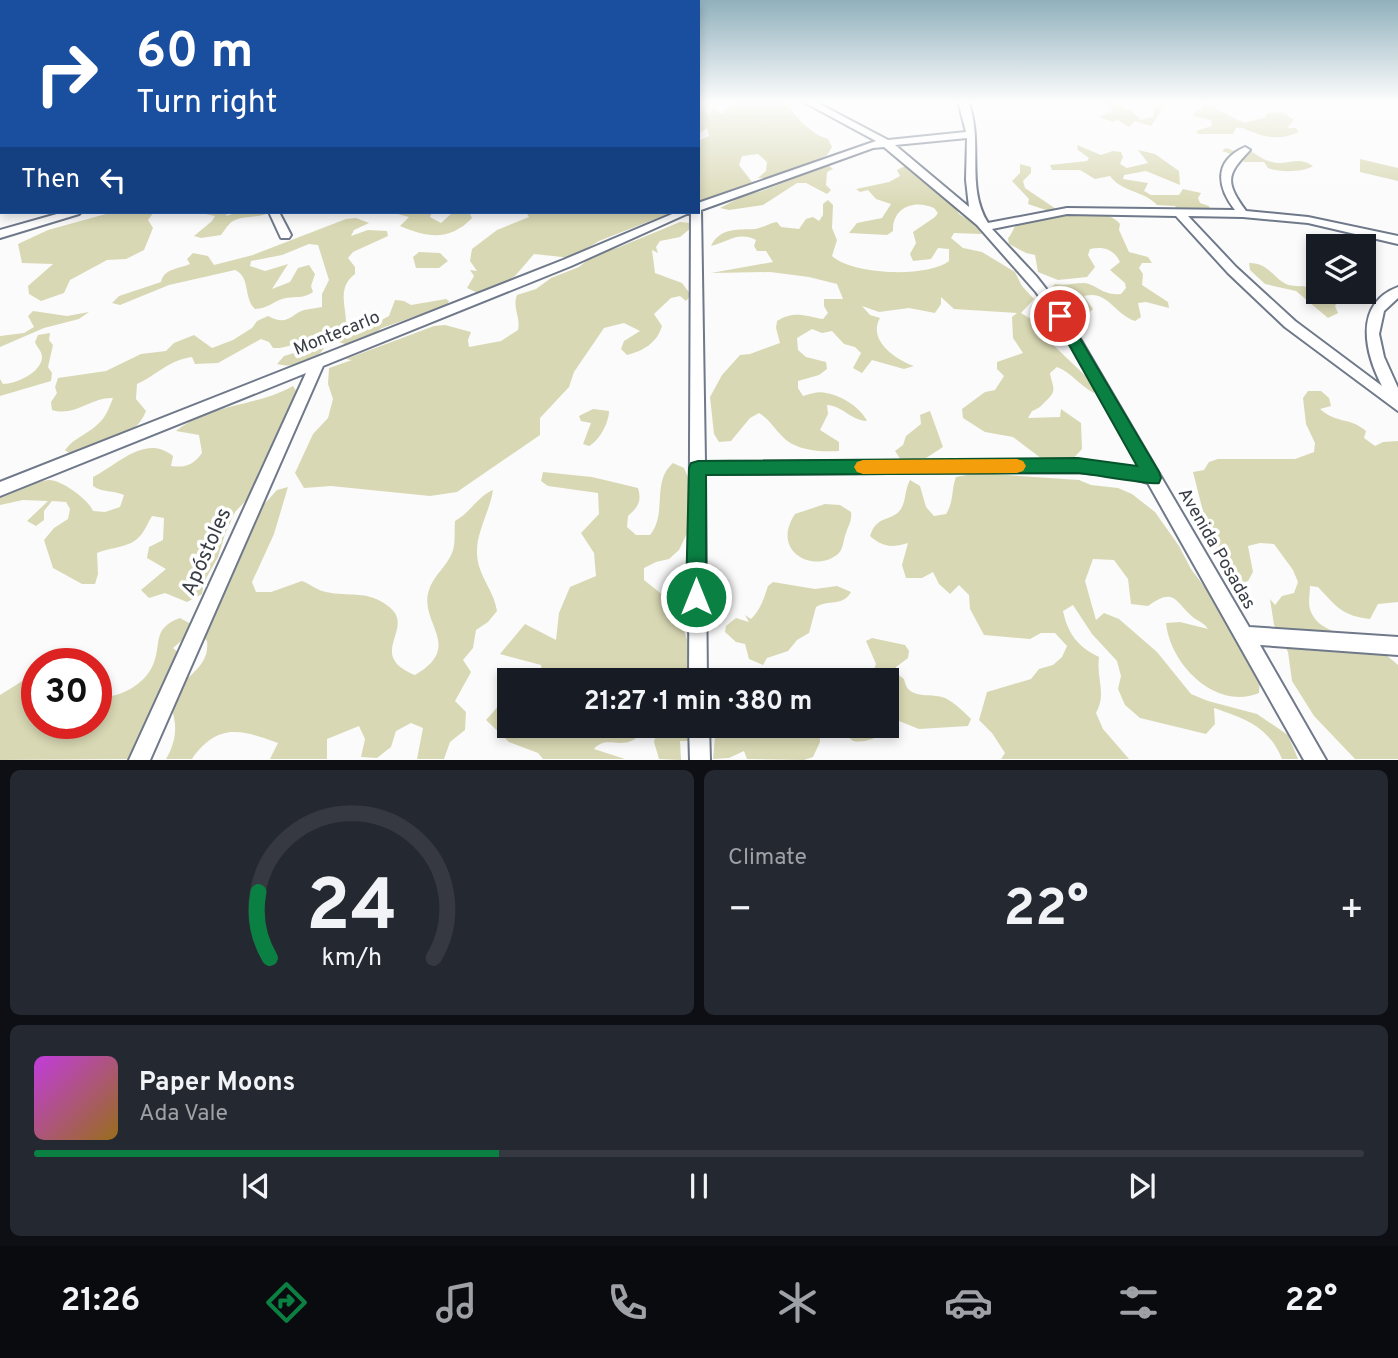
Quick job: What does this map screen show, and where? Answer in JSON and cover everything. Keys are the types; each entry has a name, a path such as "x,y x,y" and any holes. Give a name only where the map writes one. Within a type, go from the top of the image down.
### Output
{"street":[{"path":"874,136 886,143 986,227 1066,211 1243,214 1308,220 1398,240"},
{"path":"700,206 872,145 948,136"},
{"name":"Avenida Posadas","path":"972,136 974,206 986,227 1060,316 1316,760"},
{"path":"1243,214 1231,199 1225,176 1227,166 1245,150"},
{"path":"1179,213 1232,270 1290,324 1398,403"},
{"path":"0,234 68,214"},
{"path":"275,214 285,234"},
{"name":"Montecarlo","path":"0,489 566,263 681,214"},
{"path":"697,214 698,668"},
{"path":"1398,291 1378,310 1372,336 1383,375 1398,403"},
{"name":"Apóstoles","path":"139,760 317,363"},
{"path":"698,468 1078,466 1127,471 1152,478"},
{"path":"1243,635 1398,646"},
{"path":"699,738 700,760"}],"green space":[{"path":"708,136 821,136 828,139 832,147 827,155 777,179 758,178 766,171 767,162 758,154 742,156 739,165 752,182 743,189 700,202 700,140"},
{"path":"1077,145 1101,155 1113,151 1121,152 1123,157 1120,164 1127,168 1148,163 1138,150 1155,154 1179,171 1180,185 1146,171 1124,175 1123,179 1148,183 1144,191 1151,195 1179,195 1183,189 1201,193 1198,198 1200,203 1209,206 1210,211 1179,213 1175,206 1157,205 1120,185 1110,176 1095,179 1080,170 1052,170 1050,165 1087,161 1089,158 1078,150"},
{"path":"1226,148 1238,152 1249,150 1272,162 1299,161 1313,166 1298,171 1273,170 1264,162 1244,162 1242,158 1222,151"},
{"path":"1360,159 1398,168 1398,181 1360,172"},
{"path":"1020,164 1031,167 1031,173 1023,181 1025,188 1056,209 1049,211 1028,204 1029,199 1012,181 1020,173"},
{"path":"828,165 833,169 827,172 826,185 831,190 827,194 806,183 797,183 763,205 729,210 720,208 745,195"},
{"path":"912,167 953,203 959,214 974,223 982,234 954,233 951,238 963,248 982,252 1015,272 1022,286 1034,299 1021,313 1031,319 1049,341 1095,385 1094,393 1057,367 1050,373 1053,388 1050,397 1032,411 1028,418 1060,417 1061,409 1081,423 1082,449 1070,462 1046,462 1013,437 985,432 963,418 962,409 985,392 995,390 1004,376 997,369 997,362 1023,353 1013,338 1012,317 1017,313 954,309 941,297 941,304 935,313 909,308 879,312 862,306 870,315 880,318 877,334 885,348 914,366 904,369 872,360 862,373 853,368 861,353 855,347 844,344 832,331 822,333 812,329 797,338 798,350 806,357 826,362 827,369 819,375 798,381 798,388 803,396 820,392 838,396 855,407 867,421 827,405 828,414 820,430 839,442 839,451 816,451 794,445 759,413 750,418 731,441 719,442 714,434 710,397 722,375 740,355 780,343 777,321 800,315 823,319 828,313 824,299 843,299 837,284 809,277 770,272 711,273 773,262 766,251 757,251 754,246 756,240 738,237 711,246 715,240 719,235 730,231 755,229 777,222 781,227 799,229 806,219 813,217 819,221 823,215 823,204 828,200 833,205 832,228 837,240 832,256 842,262 890,272 908,272 939,266 949,261 949,249 938,248 931,259 913,261 910,254 916,243 913,232 938,213 927,205 906,207 896,216 893,231 887,235 849,233 857,223 882,218 891,204 876,199 868,190 860,192 856,189 889,182 900,176 897,170"},
{"path":"1067,211 1103,214 1115,219 1120,224 1119,230 1129,252 1148,257 1152,263 1142,263 1139,268 1143,274 1142,285 1168,302 1169,308 1146,302 1138,303 1141,317 1135,321 1105,299 1092,295 1084,296 1093,309 1088,314 1067,308 1052,287 1055,284 1084,283 1104,292 1121,294 1126,288 1125,283 1110,270 1120,262 1115,254 1099,248 1090,249 1088,255 1095,267 1087,277 1058,280 1038,272 1035,255 1009,244 1008,238 1023,217 1064,215"},
{"path":"106,214 152,214 148,220 153,228 144,250 126,259 107,260 70,280 64,293 41,301 29,294 28,286 53,264 22,263 18,244 48,230"},
{"path":"206,214 266,214 233,221 221,235 201,238 194,236 215,216"},
{"path":"398,214 431,214 430,217 441,223 451,214 470,214 472,218 455,231 429,235 400,226 409,217"},
{"path":"527,214 668,214 599,241 571,258 534,254 515,276 482,295 467,288 474,276 470,270 477,271 470,261 472,249 497,230 529,217"},
{"path":"356,218 369,223 354,230 351,236 368,230 387,231 388,236 353,252 348,258 355,267 355,274 345,286 346,330 366,328 389,316 395,300 411,305 446,299 449,301 447,305 382,328 351,346 327,338 318,343 324,348 320,354 309,362 297,365 277,364 284,356 307,349 305,343 273,348 269,342 261,339 218,363 195,364 192,357 177,361 137,384 136,399 146,411 133,429 104,445 72,455 65,450 101,421 113,398 97,400 68,411 52,410 51,402 57,393 55,387 58,378 106,371 141,354 166,351 174,343 194,335 212,348 233,340 268,316 285,320 304,310 322,307 322,294 329,280 318,245 309,244 282,255 251,261 250,266 265,271 288,264 272,289 290,282 298,268 309,265 315,274 311,286 313,292 282,299 264,308 255,309 251,304 243,278 235,270 169,285 120,305 112,303 119,296 161,282 169,271 190,264 187,259 193,253 208,256 214,265 253,255 346,219"},
{"path":"680,222 690,223 691,228 680,237 660,241 656,247 658,253 652,250 655,273 682,283 691,295 686,301 680,296 671,298 654,314 662,326 660,332 653,342 639,351 627,355 621,349 624,341 640,331 624,323 604,328 574,372 569,387 540,418 540,435 457,492 430,496 331,486 304,488 295,473 313,434 328,418 333,399 328,384 329,368 434,326 445,325 471,332 469,347 501,341 518,330 515,304 517,295 536,289 551,278 579,267 597,252 617,248"},
{"path":"419,252 440,253 448,261 439,268 416,268 413,257"},
{"path":"1249,263 1261,265 1286,284 1306,287 1306,299 1296,291 1265,284 1250,270"},
{"path":"1311,304 1336,304 1338,313 1328,318"},
{"path":"33,311 67,316 89,312 79,319 44,328 0,347 0,336 24,333 34,327 28,316"},
{"path":"50,333 49,340 53,345 48,367 52,373 51,381 0,396 0,379 3,384 15,382 38,368 42,355 35,342 38,335"},
{"path":"293,386 297,392 287,418 258,473 253,493 235,512 218,557 204,582 202,594 187,602 165,593 149,598 141,590 166,569 147,558 149,547 163,540 164,518 152,516 136,540 97,553 98,574 95,584 82,584 53,568 44,540 54,528 68,519 70,509 66,502 52,501 44,511 44,520 36,526 27,521 48,501 23,500 0,505 0,497 48,480 74,491 93,511 105,512 120,507 124,495 93,486 93,477 142,449 163,450 173,456 171,466 189,465 202,453 199,435 176,431 204,415 264,398"},
{"path":"1308,391 1321,391 1329,398 1331,406 1320,409 1366,431 1364,438 1375,446 1383,442 1398,441 1398,602 1378,604 1370,619 1346,613 1318,587 1310,586 1309,600 1312,614 1321,625 1370,645 1398,665 1398,759 1355,759 1314,716 1292,681 1288,652 1274,625 1270,599 1275,605 1282,596 1294,593 1298,582 1293,570 1274,544 1248,546 1253,572 1248,581 1236,585 1227,573 1214,545 1193,472 1204,470 1209,462 1218,459 1295,459 1314,452 1315,443 1306,424 1303,398"},
{"path":"593,409 609,411 609,416 600,436 589,446 583,444 591,423 581,421 579,416"},
{"path":"930,411 943,447 926,458 901,460 895,451 903,445 906,436 921,424 920,415"},
{"path":"673,463 684,468 688,477 689,529 679,550 669,559 644,568 644,580 674,604 688,642 690,668 541,668 541,665 500,654 525,624 556,640 559,613 570,587 596,576 594,553 581,533 599,514 598,493 548,486 541,481 543,472 592,477 638,488 639,501 628,516 627,527 636,535 650,535 658,517 666,471"},
{"path":"978,473 1079,480 1091,485 1118,488 1132,494 1155,512 1179,546 1191,569 1219,606 1231,634 1260,678 1259,693 1243,697 1226,695 1211,690 1198,680 1176,654 1166,623 1180,622 1208,629 1174,598 1164,597 1148,606 1131,604 1128,579 1114,560 1093,559 1085,581 1096,620 1104,613 1119,619 1157,652 1191,694 1257,714 1288,735 1298,759 1282,759 1270,739 1255,726 1214,708 1215,724 1206,734 1140,718 1125,705 1118,689 1121,676 1117,661 1092,634 1073,605 1063,611 1071,633 1085,649 1099,657 1101,699 1096,713 1103,729 1129,759 1001,759 1005,753 992,733 979,720 987,692 1031,679 1039,669 1053,665 1062,657 1067,646 1055,633 1041,633 1030,639 984,635 970,609 969,595 959,585 950,594 939,584 933,572 922,578 906,578 902,565 908,543 888,546 870,536 877,524 899,512 910,480 920,486 926,507 934,516 946,514 956,477"},
{"path":"288,487 274,534 252,582 256,592 271,592 302,581 323,591 366,596 381,601 396,614 398,623 392,650 393,658 400,667 415,675 430,664 437,654 439,644 427,602 431,585 450,558 455,521 493,490 477,554 480,569 497,611 488,622 476,630 473,648 463,660 471,672 455,701 466,712 465,730 450,742 444,759 417,759 423,728 411,723 396,731 391,747 377,758 361,757 365,739 359,726 327,739 327,759 270,759 278,743 241,732 230,732 211,739 192,759 166,759 175,734 171,707 129,759 0,760 0,695 21,682 21,739 112,739 112,696 136,686 148,674 155,659 161,633 171,622 180,618 191,624 187,636 173,648 181,655 188,678 203,662 207,652 207,641 199,633 229,585 258,511 277,490"},
{"path":"825,504 840,505 851,512 842,547 838,554 828,560 807,560 791,549 789,527 795,514"},
{"path":"773,582 815,589 837,586 851,592 844,600 816,607 809,633 797,640 788,651 767,658 763,665 749,659 745,644 736,642 725,632 726,626 736,618 749,622 745,615 751,619 762,603 768,586"},
{"path":"872,638 905,645 909,651 908,658 896,668 875,668 876,664 866,641"},
{"path":"899,675 910,690 945,698 971,719 968,726 919,729 899,721"},
{"path":"497,708 497,731 486,720"},
{"path":"505,738 635,738 626,743 602,743 594,749 625,759 543,759 538,753"},
{"path":"655,738 687,738 690,741 680,741 681,760 659,759"},
{"path":"715,738 820,738 813,757 804,760 747,759 744,751 729,758 713,759"},
{"path":"849,738 874,738 860,742"}],"slow traffic":[{"path":"863,467 1017,466"}],"route":[{"path":"696,597 698,468 1078,466 1127,471 1152,478 1060,316"}]}
